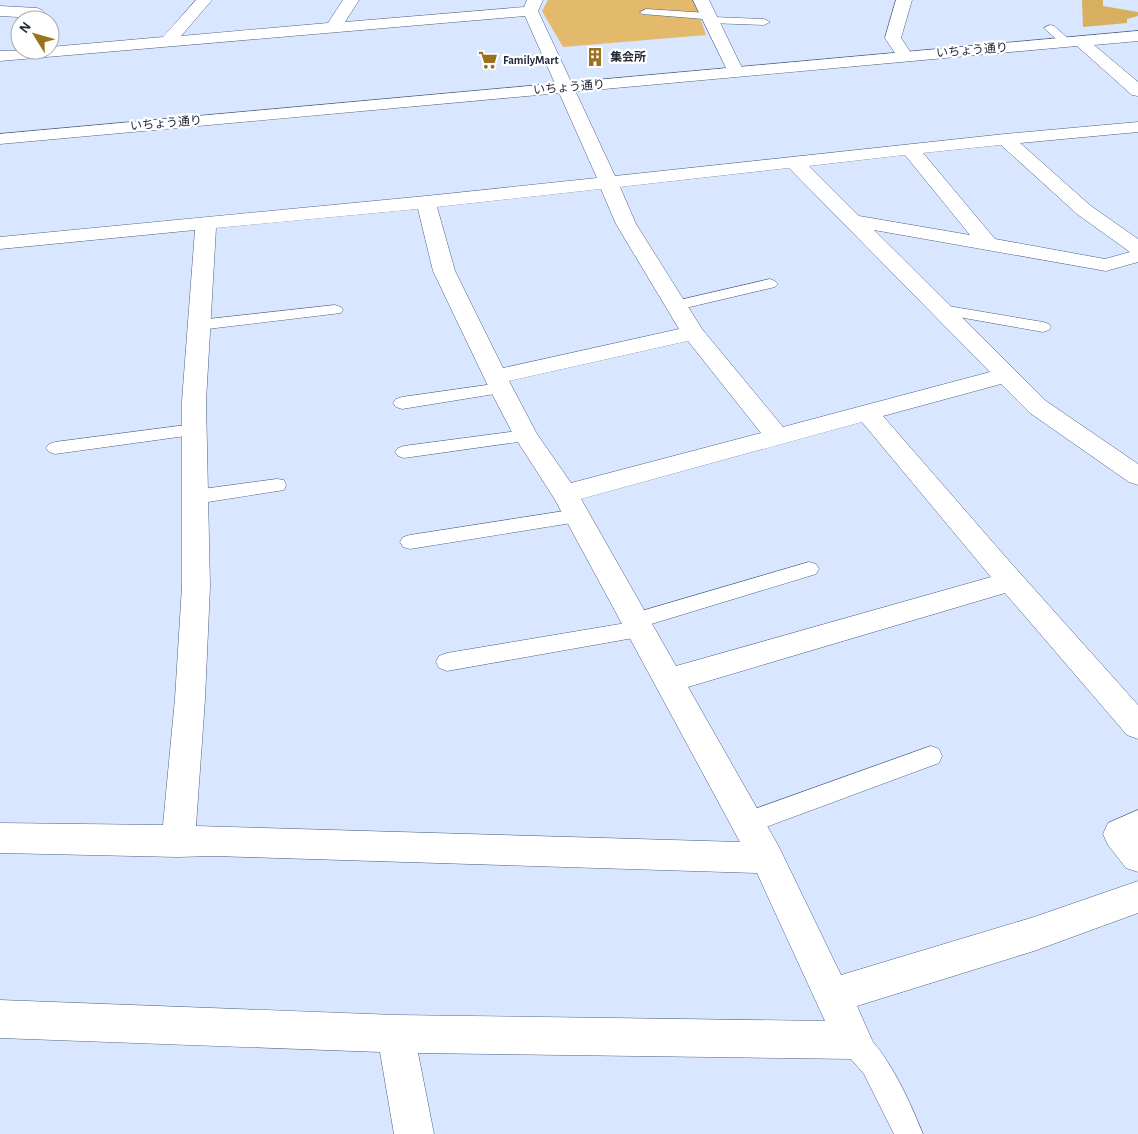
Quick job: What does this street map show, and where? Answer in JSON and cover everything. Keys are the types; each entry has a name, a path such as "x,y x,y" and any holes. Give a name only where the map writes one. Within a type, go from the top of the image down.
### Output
{"street":[{"path":"40,10 51,0"},
{"path":"168,41 204,0"},
{"path":"334,27 351,0"},
{"path":"701,0 736,72"},
{"path":"904,0 893,38 905,56"},
{"path":"2,49 168,41 334,27 532,6 626,224 693,333 778,437"},
{"name":"いちょう通り","path":"0,139 1138,36"},
{"path":"1073,42 1138,91"},
{"path":"0,243 426,202 1005,139 1138,127"},
{"path":"1005,139 1084,210 1138,248"},
{"path":"910,150 988,244"},
{"path":"794,162 1038,406 1138,476"},
{"path":"0,1019 396,1034 853,1040 767,858 571,505 526,436 498,383 444,271 426,202"},
{"path":"854,221 1106,265 1138,256"},
{"path":"178,842 192,680 196,586 194,430 206,222"},
{"path":"498,383 693,333"},
{"path":"571,505 778,437 1007,375"},
{"path":"868,414 1138,726"},
{"path":"669,680 1012,581"},
{"path":"1138,825 1120,834 1138,857"},
{"path":"0,838 213,841 767,858"},
{"path":"831,996 1034,934 1138,897"},
{"path":"396,1034 414,1134"}],"lane":[{"path":"646,12 764,22"},
{"path":"1050,28 1073,42"},
{"path":"677,305 770,284"},
{"path":"199,325 335,310"},
{"path":"942,310 1043,327"},
{"path":"402,403 498,383"},
{"path":"55,448 194,430"},
{"path":"404,452 526,436"},
{"path":"195,497 277,484"},
{"path":"410,542 571,505"},
{"path":"447,662 637,625 809,569"},
{"path":"747,823 931,756"},
{"path":"853,1040 874,1064 910,1134"}],"shaded area":[{"path":"548,0 694,0 706,35 563,47 542,11"},
{"path":"1082,0 1103,0 1103,6 1138,12 1138,16 1127,19 1127,23 1083,27"}],"place":[{"name":"集会所","path":"595,57"},
{"name":"FamilyMart","path":"488,60"}]}
